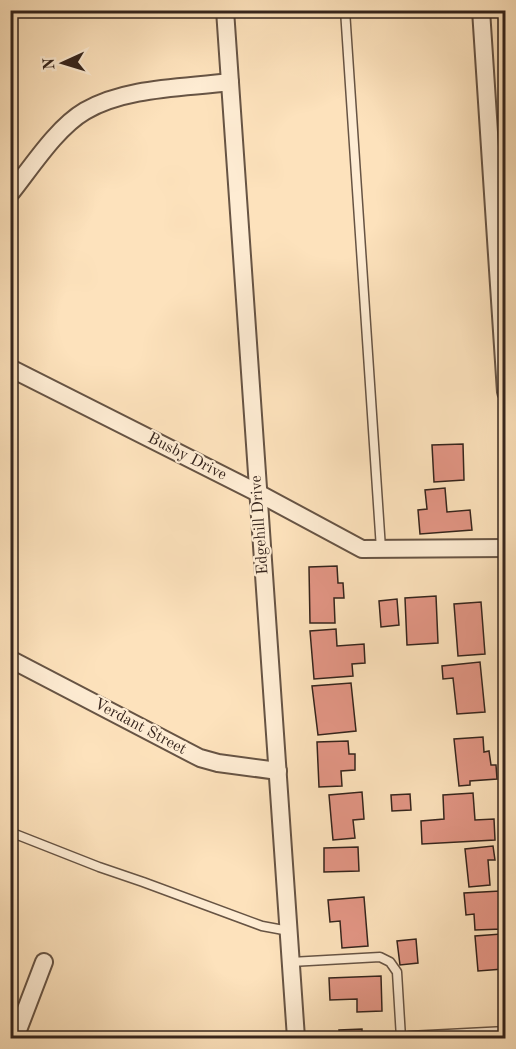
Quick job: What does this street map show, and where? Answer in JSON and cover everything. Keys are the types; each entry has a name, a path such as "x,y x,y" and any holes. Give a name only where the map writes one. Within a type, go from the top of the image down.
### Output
{"street":[{"name":"Edgehill Drive","path":"225,10 296,1038"},
{"path":"481,10 506,392"},
{"path":"10,194 43,151 84,112 122,95 230,82"},
{"name":"Busby Drive","path":"10,368 258,493 362,549 506,548"},
{"name":"Verdant Street","path":"10,659 200,758 218,763 278,771"},
{"path":"15,1038 44,962"}],"lane":[{"path":"345,10 381,549"},
{"path":"10,832 262,926 289,931"},
{"path":"291,962 380,957 390,962 397,972 405,1037 506,1031"}],"building":[{"path":"463,444 464,480 434,482 432,445"},
{"path":"445,488 447,512 470,510 472,530 420,534 418,510 427,509 425,490"},
{"path":"337,566 338,583 343,583 344,598 334,598 335,623 310,623 309,567"},
{"path":"436,596 438,643 407,645 405,598"},
{"path":"397,599 399,625 381,627 379,601"},
{"path":"481,602 485,654 458,656 454,604"},
{"path":"336,629 337,646 364,644 365,663 352,664 353,676 314,679 310,631"},
{"path":"480,662 485,712 457,714 453,678 443,679 442,666"},
{"path":"351,683 356,731 318,735 312,686"},
{"path":"483,737 484,752 489,751 491,765 496,765 497,779 470,781 470,785 459,786 454,739"},
{"path":"348,741 349,754 355,754 355,770 341,771 342,786 319,787 317,742"},
{"path":"362,792 364,819 353,820 355,838 333,840 329,795"},
{"path":"473,793 475,820 494,819 495,840 422,844 421,821 444,819 443,795"},
{"path":"410,794 411,810 392,811 391,795"},
{"path":"493,846 495,860 488,860 490,885 469,887 465,849"},
{"path":"358,847 359,871 324,872 324,848"},
{"path":"500,891 502,929 475,930 474,914 466,915 464,893"},
{"path":"364,897 368,946 342,948 340,921 330,922 328,900"},
{"path":"501,934 503,969 478,971 475,936"},
{"path":"416,939 418,963 400,965 397,941"},
{"path":"381,976 382,1011 357,1012 357,999 330,1000 329,978"},
{"path":"362,1029 362,1038 340,1038 339,1030"}]}
